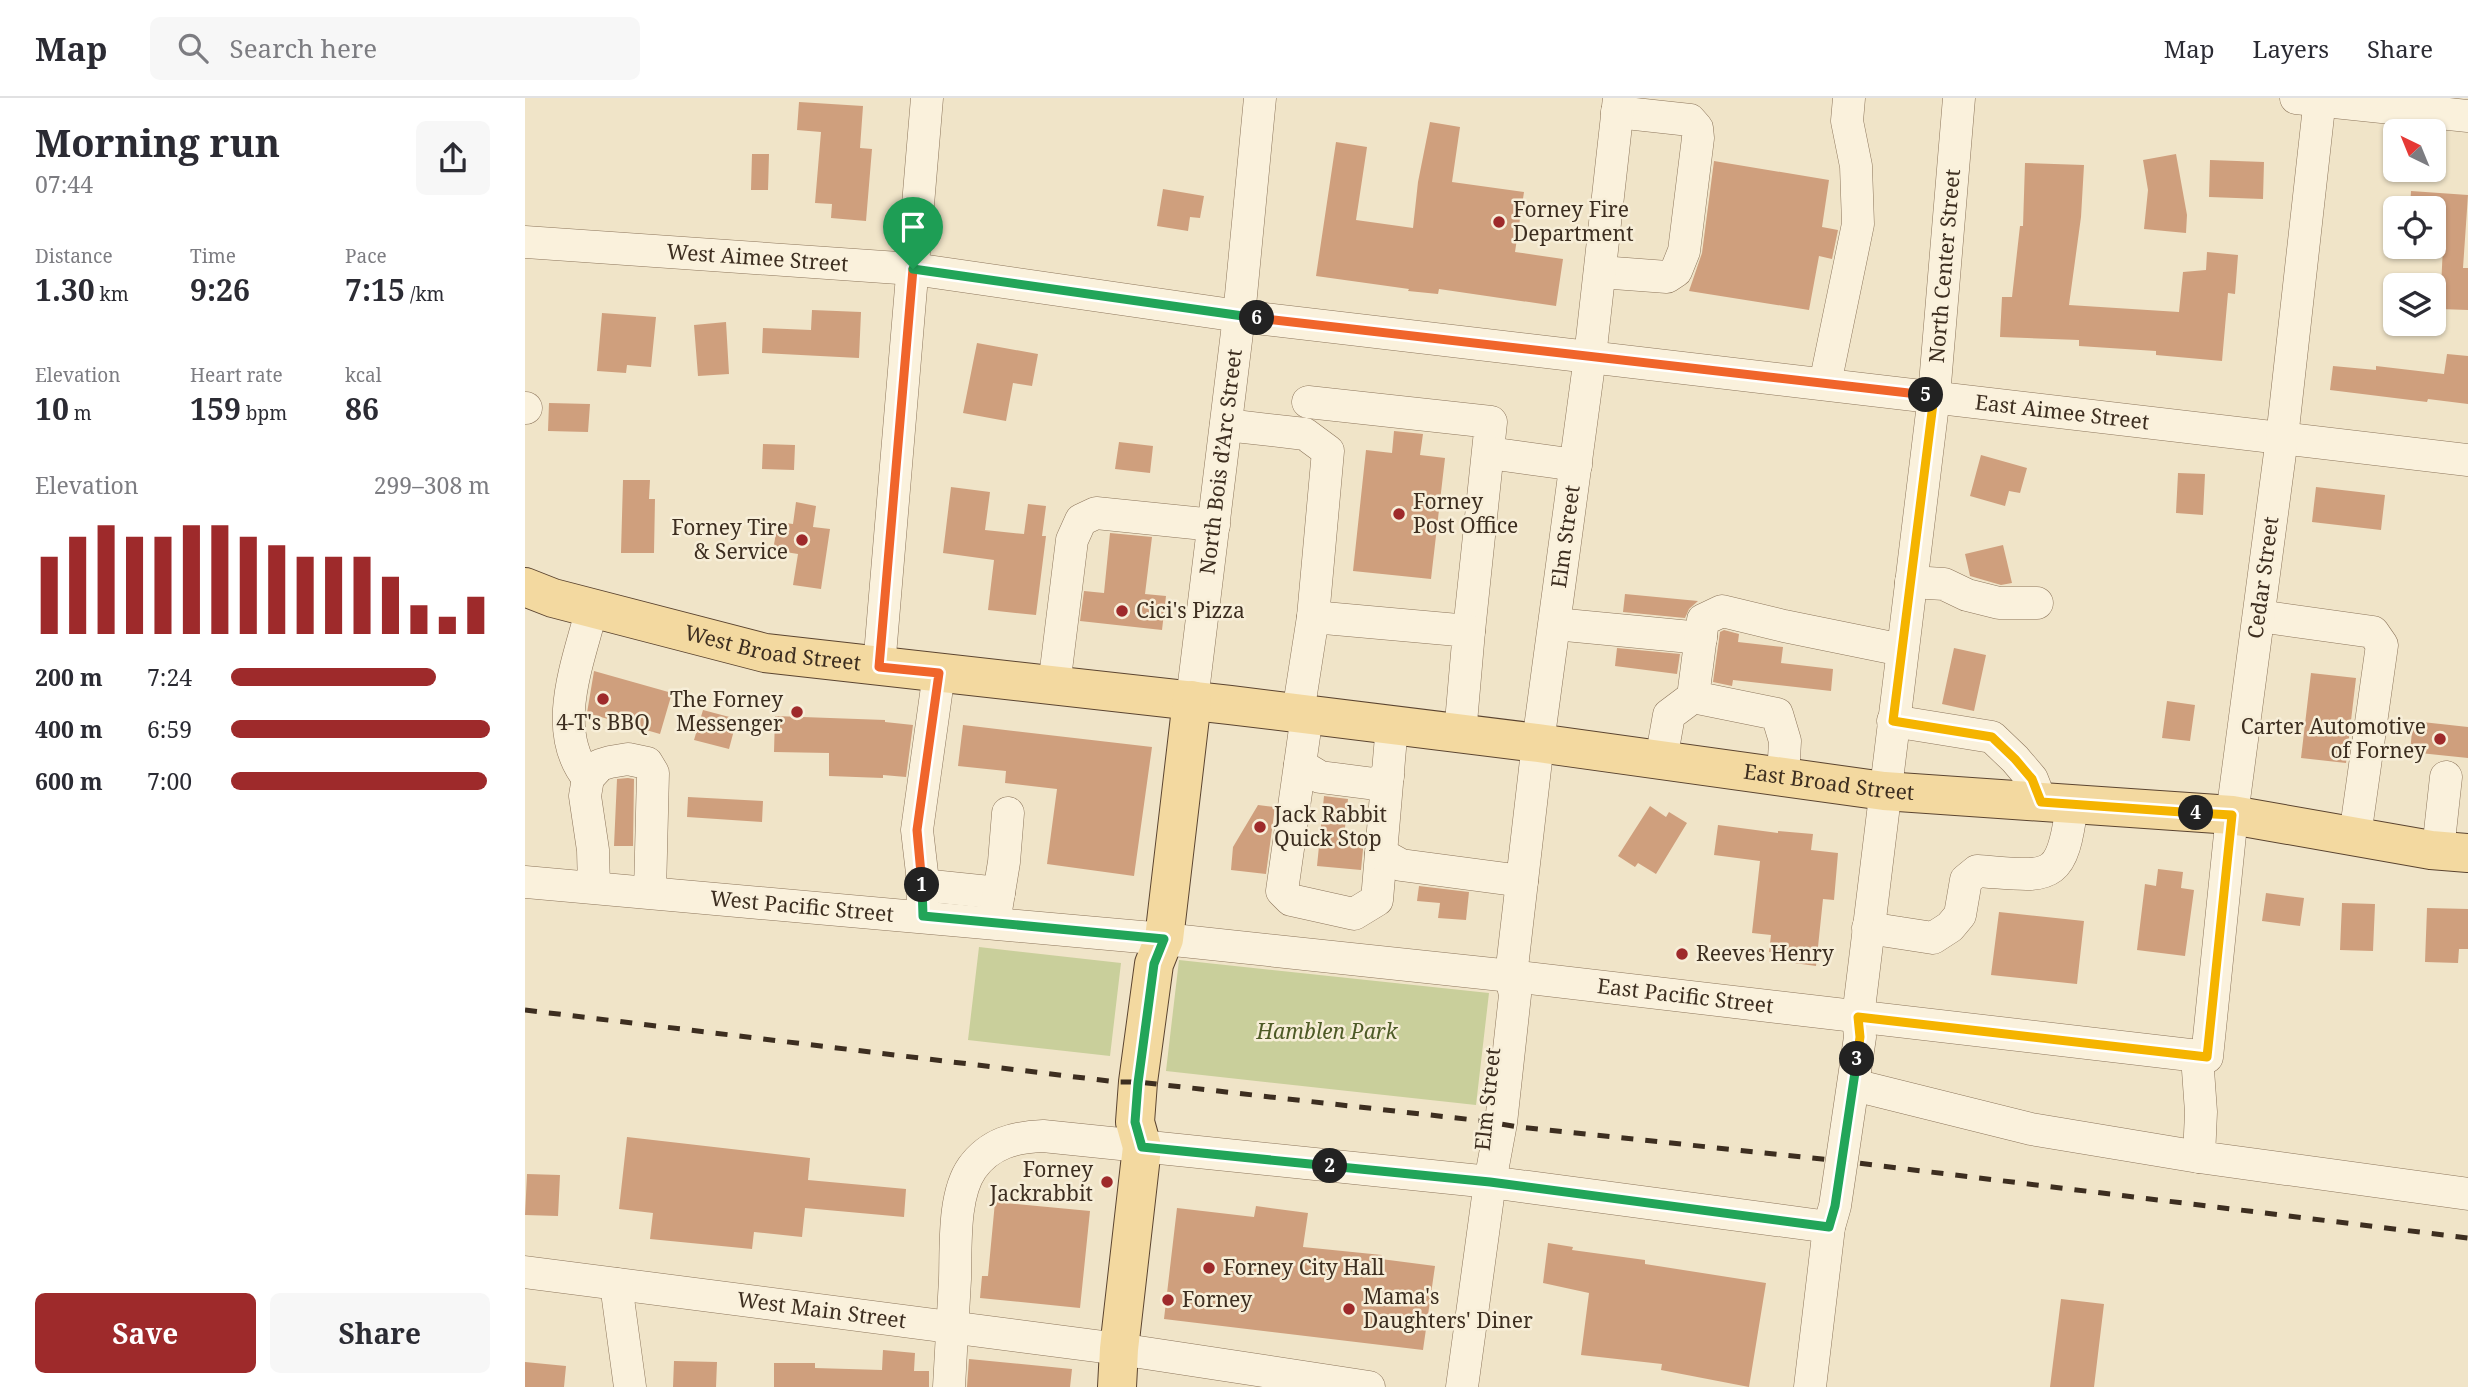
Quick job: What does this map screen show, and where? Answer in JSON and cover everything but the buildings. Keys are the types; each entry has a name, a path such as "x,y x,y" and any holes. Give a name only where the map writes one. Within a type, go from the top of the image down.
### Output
{"main road":[{"name":"West Broad Street","path":"525,587 553,598 765,653 1192,701"},
{"name":"East Broad Street","path":"1192,701 1538,743 1884,791 2232,815 2453,852"},
{"path":"1117,1387 1142,1147 1156,1126 1148,1084 1172,962 1164,939 1192,701"}],"street":[{"path":"879,667 927,98"},
{"name":"North Bois d’Arc Street","path":"1192,701 1239,316 1260,98"},
{"path":"1825,384 1858,223 1856,166 1847,121 1849,98"},
{"name":"North Center Street","path":"1835,1161 1854,1085 1860,1037 1858,1017 1868,928 1934,396 1959,98"},
{"path":"2312,99 2468,116"},
{"name":"Cedar Street","path":"2199,1157 2202,1057 2282,438 2312,99"},
{"path":"1600,272 1667,277 1676,271 1684,251 1698,138 1697,128 1690,120 1618,105"},
{"name":"Elm Street","path":"1462,1387 1490,1182 1501,1123 1515,995 1511,976 1538,743 1590,357 1618,105"},
{"name":"West Aimee Street","path":"525,242 913,269 1239,316"},
{"name":"East Aimee Street","path":"1239,316 2468,460"},
{"path":"1308,402 1491,422 1460,734"},
{"path":"1226,425 1305,434 1328,451 1302,714 1300,765 1282,891 1291,900 1354,914 1377,900 1392,725"},
{"path":"1489,453 1576,466"},
{"path":"1054,686 1072,540 1081,520 1096,513 1214,525"},
{"path":"1911,582 1944,584 1967,595 1999,603 2038,603"},
{"path":"588,778 574,759 568,724 571,697 592,608"},
{"path":"1661,760 1669,715 1693,697 1703,620 1722,611 1902,650"},
{"path":"2259,616 2372,632 2382,645 2354,836"},
{"path":"1313,617 1469,631"},
{"path":"1555,624 1700,638"},
{"path":"923,901 917,830 939,673"},
{"path":"1693,697 1777,714 1785,741 1783,777"},
{"path":"1868,928 1933,938 1950,928 1960,915 1966,880 1977,871 2035,875 2048,871 2057,864 2069,832 2057,803 1992,737 1893,721"},
{"path":"594,887 593,850 585,796 588,778 600,765 628,759 647,763 653,773 650,892"},
{"path":"1300,765 1320,777 1347,781 1375,784 1388,776"},
{"path":"2446,777 2453,852"},
{"path":"996,908 1008,813"},
{"path":"1381,854 1401,865 1523,881"},
{"name":"West Pacific Street","path":"525,882 650,892 923,901 996,908 1164,939"},
{"name":"East Pacific Street","path":"1164,939 1511,976 2202,1057"},
{"name":"North Center Street","path":"1835,1161 1843,1039 1858,1017"},
{"path":"1854,1085 2031,1129 2199,1157 2468,1194"},
{"path":"949,1387 957,1219 962,1189 972,1168 988,1152 1002,1142 1023,1137 1043,1136 1490,1182 1829,1227"},
{"path":"1809,1387 1829,1227 1835,1206 1835,1161"},
{"name":"West Main Street","path":"525,1272 1119,1349 1369,1387"},
{"path":"616,1284 630,1387"}],"green space":[{"path":"979,947 1121,963 1110,1056 968,1040"},
{"name":"Hamblen Park","path":"1179,960 1489,993 1476,1105 1166,1071"}],"railway":[{"path":"525,1010 1117,1082 1138,1082 1519,1127 1841,1161 2468,1238"}],"place":[{"name":"Forney Fire Department","path":"1499,222"},
{"name":"Forney Post Office","path":"1399,514"},
{"name":"Forney Tire & Service","path":"802,540"},
{"name":"Cici's Pizza","path":"1122,611"},
{"name":"4-T's BBQ","path":"603,699"},
{"name":"The Forney Messenger","path":"797,712"},
{"name":"Carter Automotive of Forney","path":"2440,739"},
{"name":"Jack Rabbit Quick Stop","path":"1260,827"},
{"name":"Reeves Henry","path":"1682,954"},
{"name":"Forney Jackrabbit","path":"1107,1182"},
{"name":"Forney City Hall","path":"1209,1268"},
{"name":"Forney","path":"1168,1300"},
{"name":"Mama's Daughters' Diner","path":"1349,1309"}],"route":[{"path":"913,269 1239,316 1934,396 1893,721 1992,737 2032,779 2041,802 2232,815 2207,1057 1858,1017 1860,1037 1854,1085 1835,1206 1829,1227 1490,1182 1142,1147 1135,1122 1138,1083 1154,964 1164,939 923,916 917,830 939,673 879,667 913,269"}]}
